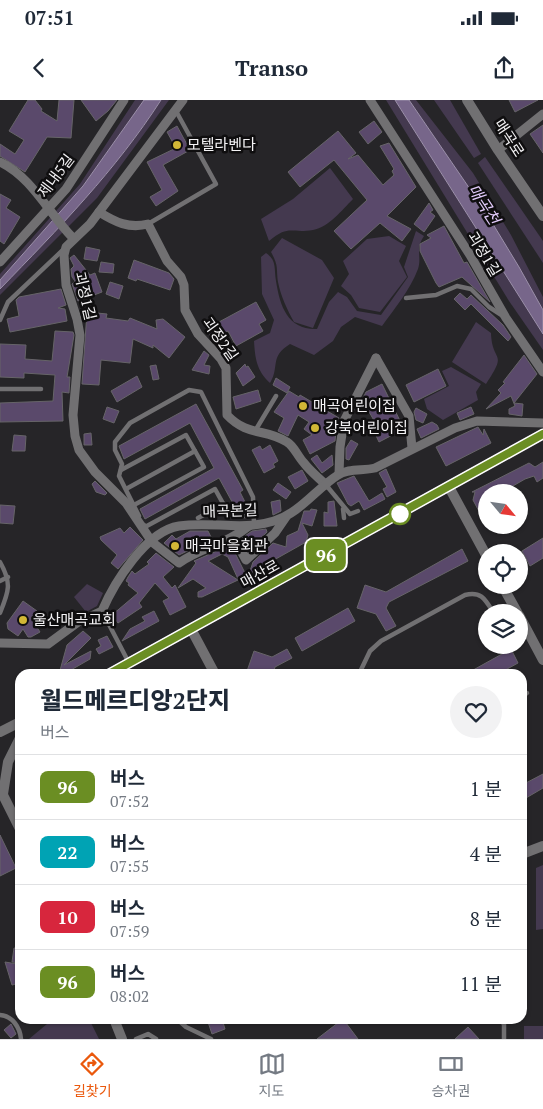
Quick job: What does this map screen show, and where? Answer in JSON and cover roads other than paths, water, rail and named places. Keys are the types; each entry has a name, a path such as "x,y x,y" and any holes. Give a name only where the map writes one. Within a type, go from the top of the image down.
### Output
{"street":[{"name":"제내5길","path":"0,262 50,210 66,189 124,100"},
{"path":"66,247 70,235 99,212 183,100"},
{"name":"괴정1길","path":"370,100 470,256 506,318 543,372"},
{"name":"매곡로","path":"467,100 543,216"},
{"path":"498,150 543,114"},
{"path":"0,162 10,167 24,179 70,235"},
{"path":"99,212 117,223 137,227 148,224"},
{"name":"괴정2길","path":"148,224 167,261 182,278 185,310 194,326 226,368 227,415 236,424 254,432 288,442 304,464 326,485"},
{"name":"괴정1길","path":"66,247 64,255 66,285 80,335 73,415 74,436 86,463 126,503 152,542 179,563 192,554 234,538"},
{"path":"412,448 408,416 376,358 344,421 340,447 339,474 350,470 361,472 375,468 455,428 477,421 543,423"},
{"name":"매산로","path":"118,669 543,434"},
{"name":"매곡본길","path":"102,610 112,589 128,566 152,542 178,526 252,526 286,516 339,474"},
{"path":"449,487 480,544"},
{"path":"252,526 234,538 246,560 275,533 286,516"},
{"path":"0,643 48,644 78,622 102,610"},
{"path":"191,629 212,669"},
{"path":"528,632 543,660"},
{"path":"0,732 15,724"},
{"path":"15,748 8,762 1,791 15,819"},
{"path":"527,852 543,846"},
{"path":"116,1024 122,1039"}],"lane":[{"path":"148,224 216,184 176,111"},
{"path":"0,320 8,302 66,247"},
{"path":"406,298 436,295 457,286 471,289 489,307 506,318"},
{"path":"0,389 41,389"},
{"path":"252,526 254,516 253,497 201,392 189,390 130,423 115,442 115,450 122,464 119,476 145,527 215,489 230,516 254,516"},
{"path":"254,432 276,396"},
{"path":"121,470 186,435 204,467 134,505"},
{"path":"126,489 195,451"},
{"path":"326,485 343,508 350,514 358,512"},
{"path":"198,518 224,504"},
{"path":"343,508 344,518"},
{"path":"0,562 8,577 7,596 0,613"},
{"path":"0,581 8,577"},
{"path":"361,669 370,651 381,641 465,595 475,593 484,597 488,604"},
{"path":"102,610 129,663"},
{"path":"0,1015 5,1016 15,1023"},
{"path":"16,1024 20,1030 21,1039"},
{"path":"183,1024 191,1030 211,1039"},
{"path":"504,1024 504,1039"},
{"path":"136,1039 148,1034 156,1039"}],"place":[{"name":"모텔라벤다","path":"177,145"},
{"name":"매곡어린이집","path":"303,406"},
{"name":"강북어린이집","path":"315,428"},
{"name":"매곡마을회관","path":"175,546"},
{"name":"울산매곡교회","path":"23,620"}],"water label":[{"name":"매곡천","path":"484,204"}]}
